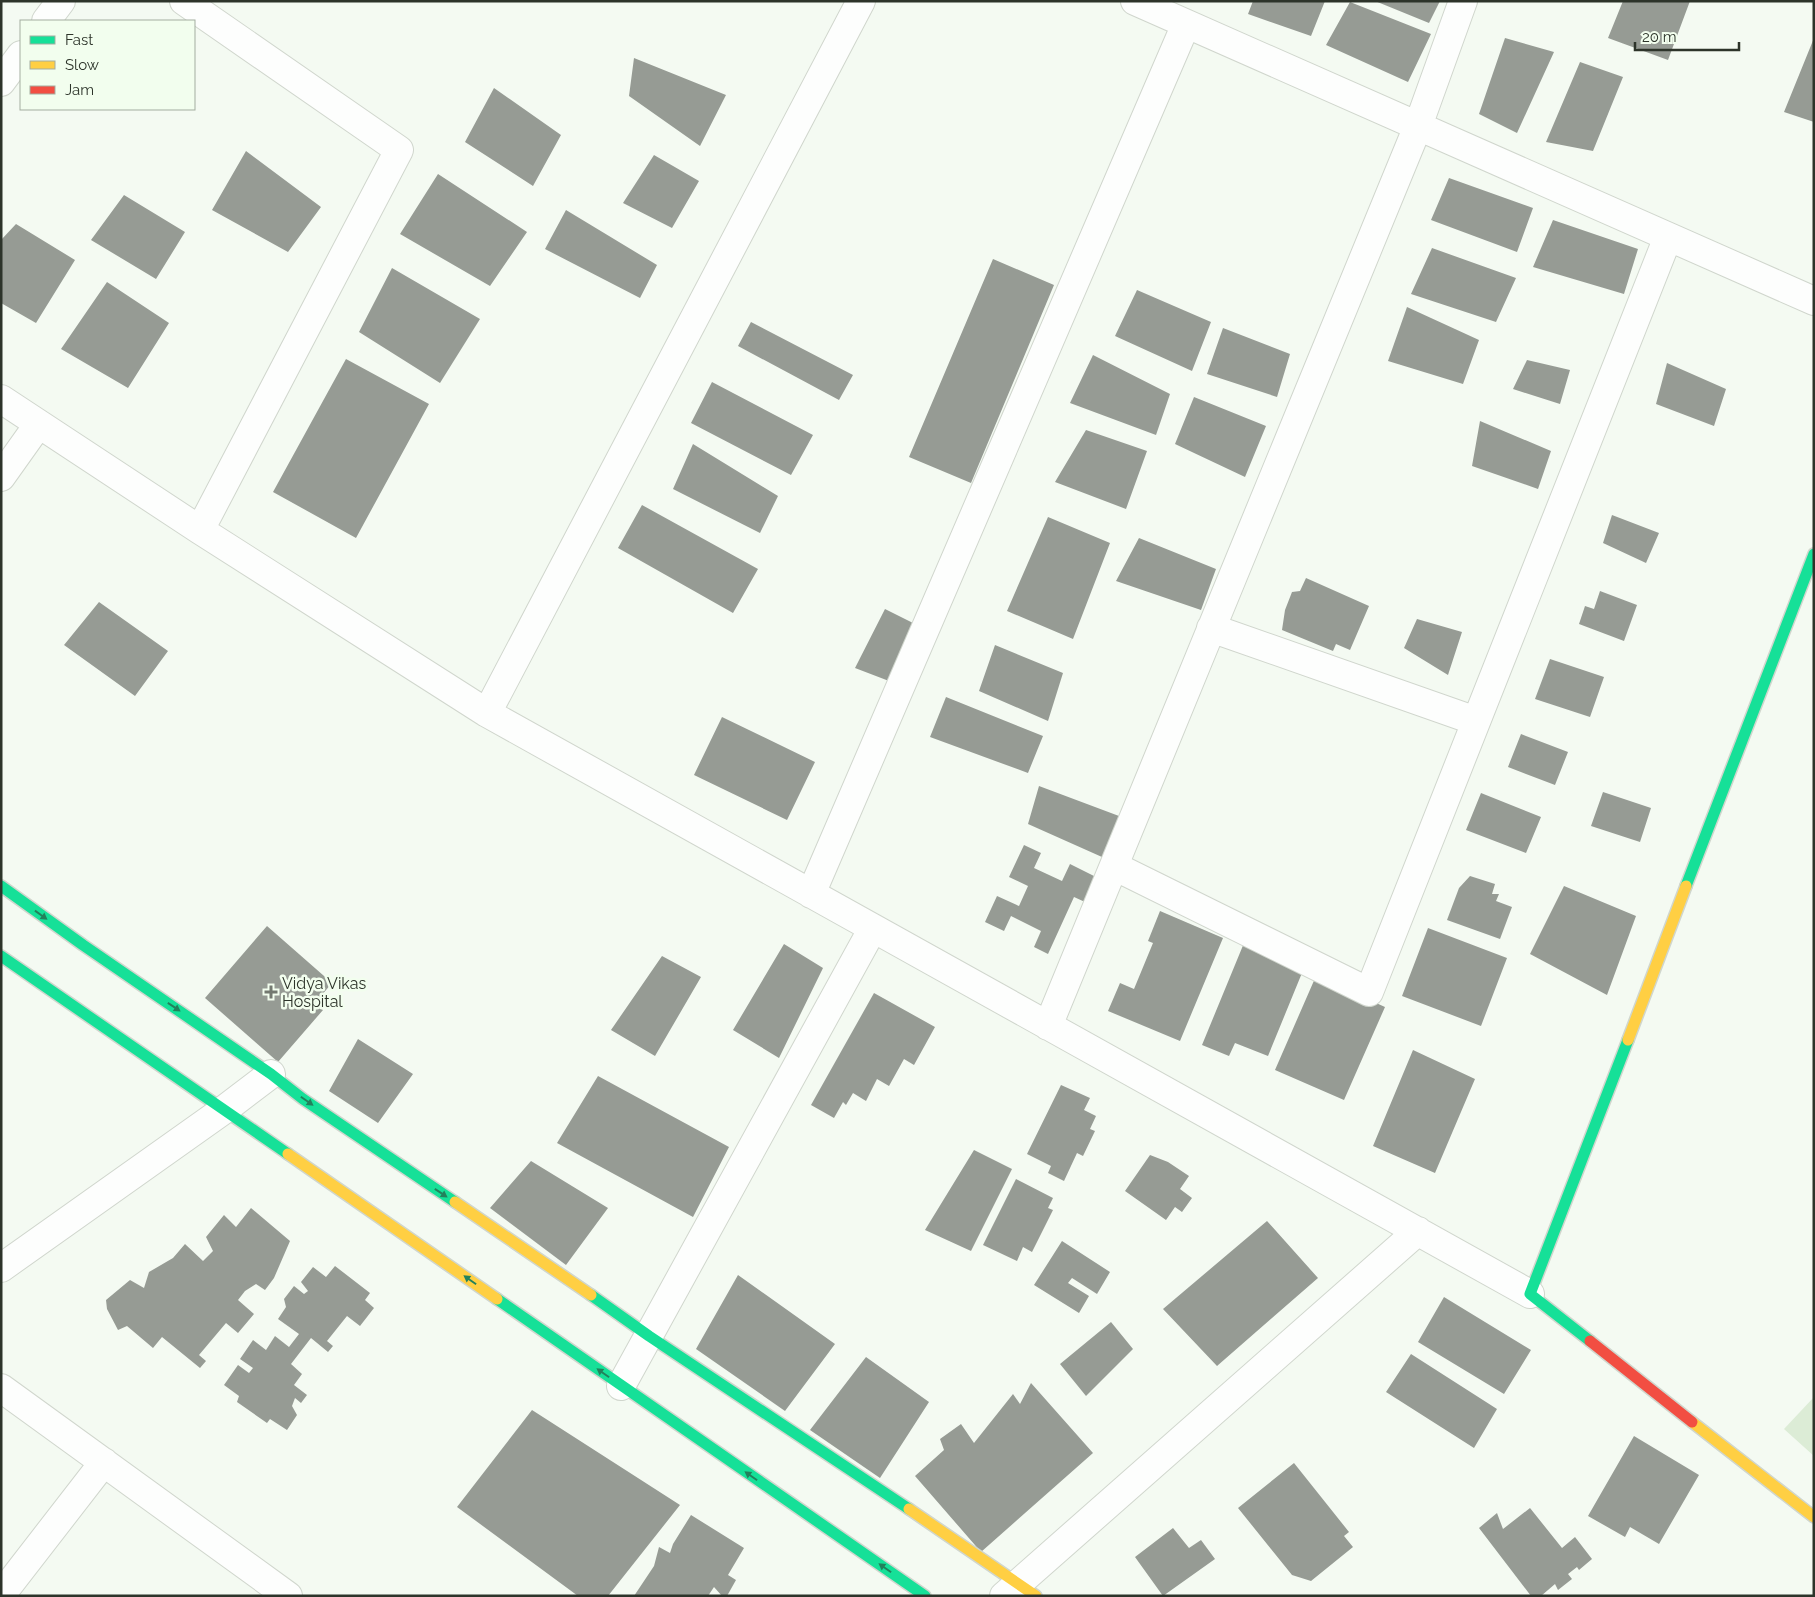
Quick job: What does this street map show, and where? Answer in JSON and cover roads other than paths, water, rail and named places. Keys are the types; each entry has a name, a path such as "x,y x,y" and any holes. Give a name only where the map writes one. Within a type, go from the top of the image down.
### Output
{"street":[{"path":"47,20 61,1"},
{"path":"184,1 399,150 200,530"},
{"path":"487,713 861,1"},
{"path":"1135,1 1814,301"},
{"path":"1048,1026 1418,126 1464,1"},
{"path":"811,894 1186,24"},
{"path":"1,82 20,56"},
{"path":"1114,866 1368,992 1668,237"},
{"path":"1,399 200,530 487,713 1530,1294 1814,1517"},
{"path":"1,477 38,425"},
{"path":"1530,1294 1814,554"},
{"path":"1211,628 1476,721"},
{"path":"1,886 304,1099 649,1336 972,1551 1019,1592 1418,1231"},
{"path":"621,1386 873,928"},
{"path":"1,956 925,1596"},
{"path":"1,1268 225,1110 271,1074"},
{"path":"1,1388 288,1596"},
{"path":"1,1595 104,1462"}],"place":[{"name":"Vidya Vikas Hospital","path":"271,992"}]}
